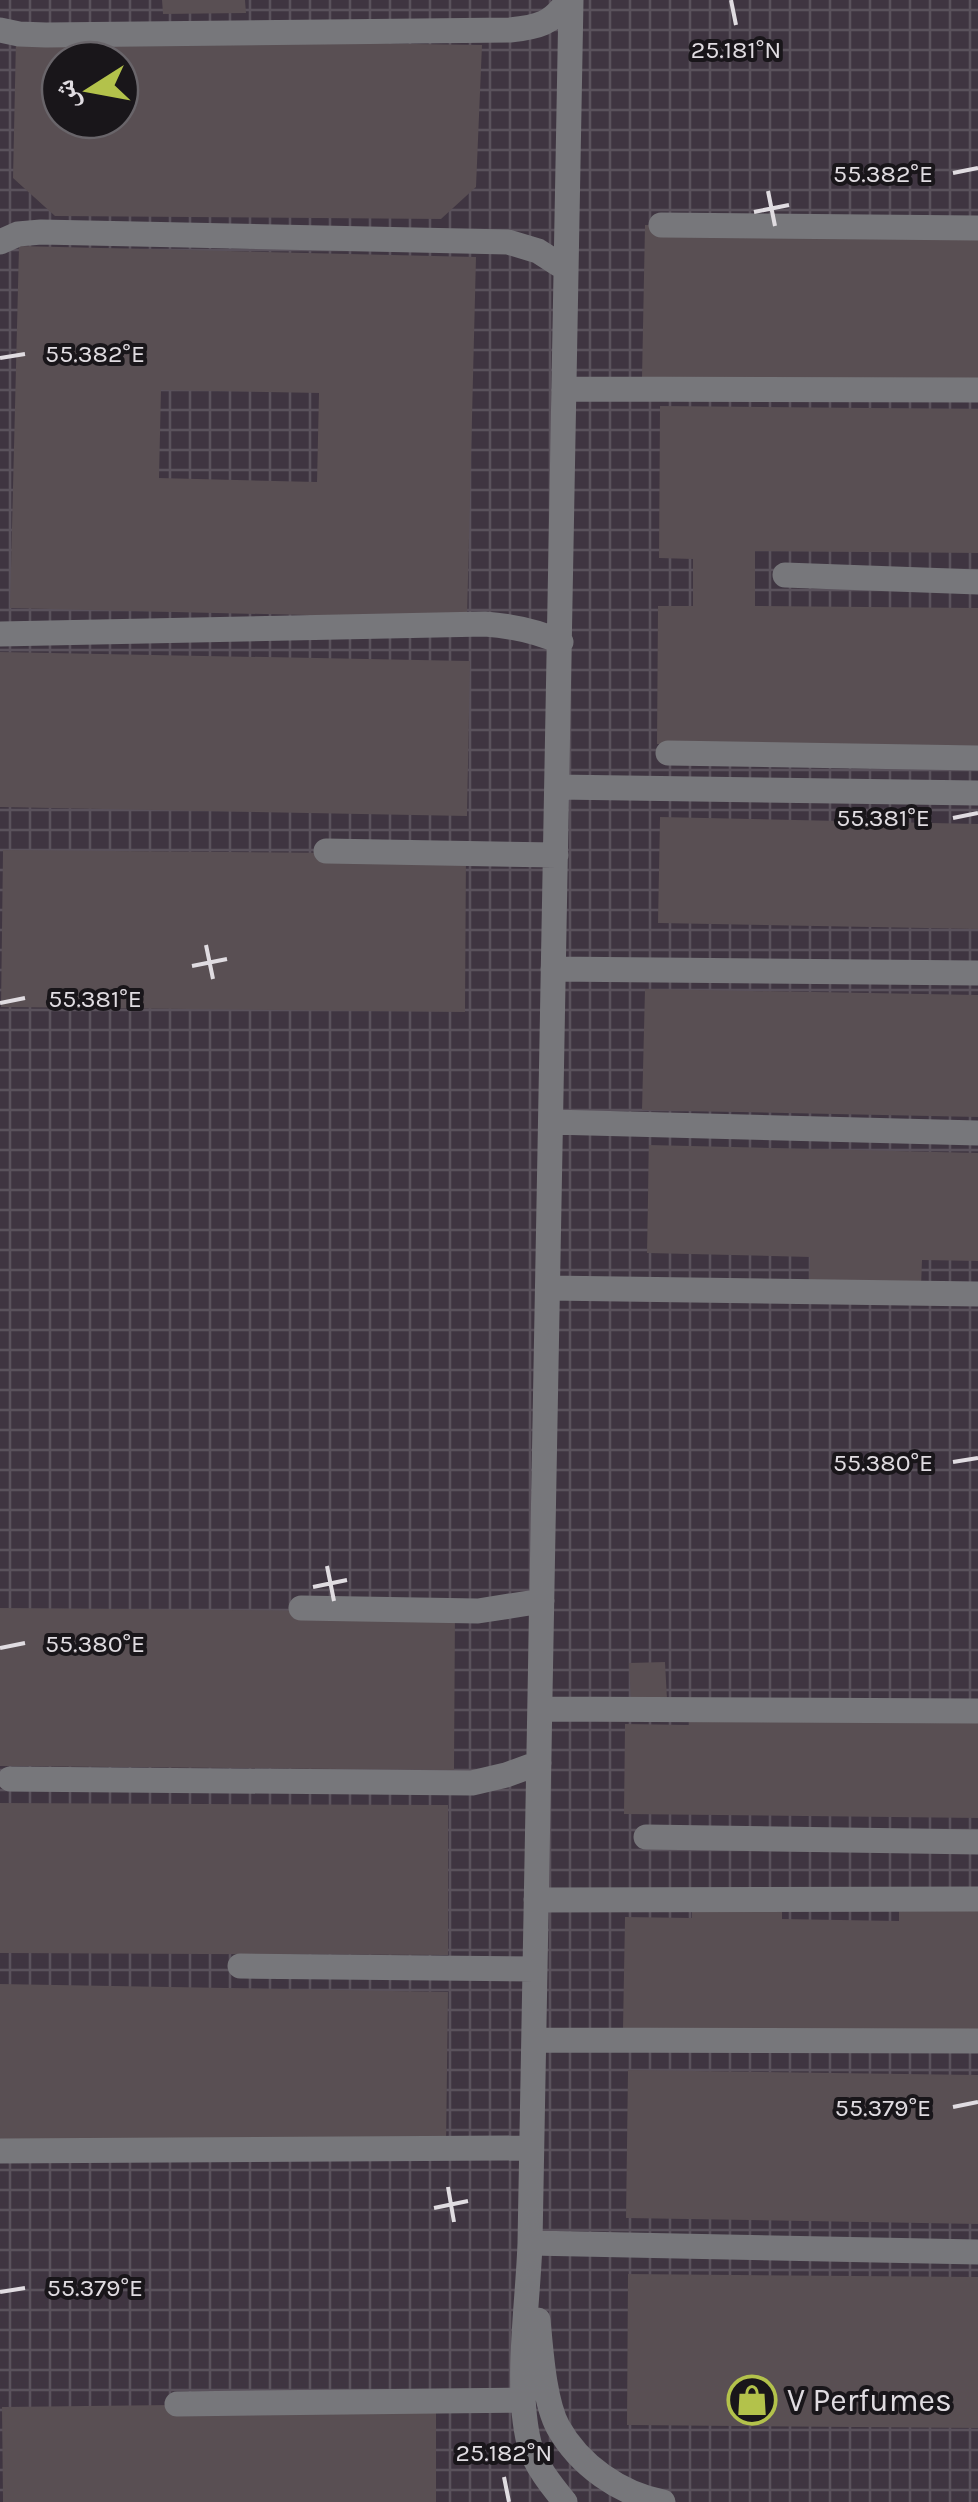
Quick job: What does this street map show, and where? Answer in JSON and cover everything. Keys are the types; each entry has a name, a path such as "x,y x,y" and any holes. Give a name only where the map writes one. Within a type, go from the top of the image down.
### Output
{"lane":[{"path":"0,30 46,35 510,30 535,28 558,15 569,0"},
{"path":"564,2502 529,2447 523,2400 530,2249 561,642 569,0"},
{"path":"661,225 978,228"},
{"path":"0,242 18,234 41,232 508,242 538,251 566,269"},
{"path":"564,389 978,390"},
{"path":"785,575 978,582"},
{"path":"0,634 485,624 511,626 561,642"},
{"path":"668,752 978,758"},
{"path":"556,786 978,793"},
{"path":"326,851 556,855"},
{"path":"553,969 978,972"},
{"path":"551,1122 978,1133"},
{"path":"548,1288 978,1294"},
{"path":"301,1608 478,1611 542,1601"},
{"path":"540,1709 978,1711"},
{"path":"10,1778 438,1784 472,1783 539,1764"},
{"path":"646,1837 978,1842"},
{"path":"536,1900 978,1900"},
{"path":"240,1966 535,1968"},
{"path":"534,2040 978,2041"},
{"path":"0,2151 532,2148"},
{"path":"530,2249 978,2252"},
{"path":"530,2249 546,2385 557,2425 581,2459 614,2484 663,2502"},
{"path":"176,2404 523,2400"}],"shaded area":[{"path":"0,0 978,0 978,2502 0,2502"}],"building":[{"path":"162,0 245,0 246,13 163,14"},
{"path":"16,38 482,45 476,187 441,219 55,216 13,178"},
{"path":"645,225 978,231 978,384 642,378"},
{"path":"19,246 476,257 467,619 10,608","holes":["161,390 319,393 317,482 159,478"]},
{"path":"660,406 978,409 978,553 755,551 755,606 978,608 978,746 657,744 658,606 693,606 693,559 659,558"},
{"path":"0,652 470,661 467,816 0,807"},
{"path":"660,817 978,824 978,929 658,923"},
{"path":"3,850 466,854 465,1012 1,1007"},
{"path":"645,989 978,995 978,1117 642,1110"},
{"path":"649,1145 978,1153 978,1261 922,1260 921,1288 809,1285 810,1257 647,1253"},
{"path":"0,1608 455,1612 454,1770 0,1766"},
{"path":"665,1662 667,1699 631,1700 629,1663"},
{"path":"689,1710 978,1713 978,1818 624,1814 625,1724 689,1725"},
{"path":"0,1803 448,1805 448,1955 0,1953"},
{"path":"899,1900 978,1901 978,2035 623,2029 625,1917 692,1918 692,1901 782,1902 782,1919 899,1921"},
{"path":"0,1984 448,1992 446,2148 0,2140"},
{"path":"628,2070 978,2075 978,2224 626,2218"},
{"path":"628,2274 978,2277 978,2428 627,2425"},
{"path":"436,2402 436,2502 3,2502 2,2407"}],"place":[{"name":"V Perfumes","path":"752,2400"}]}
